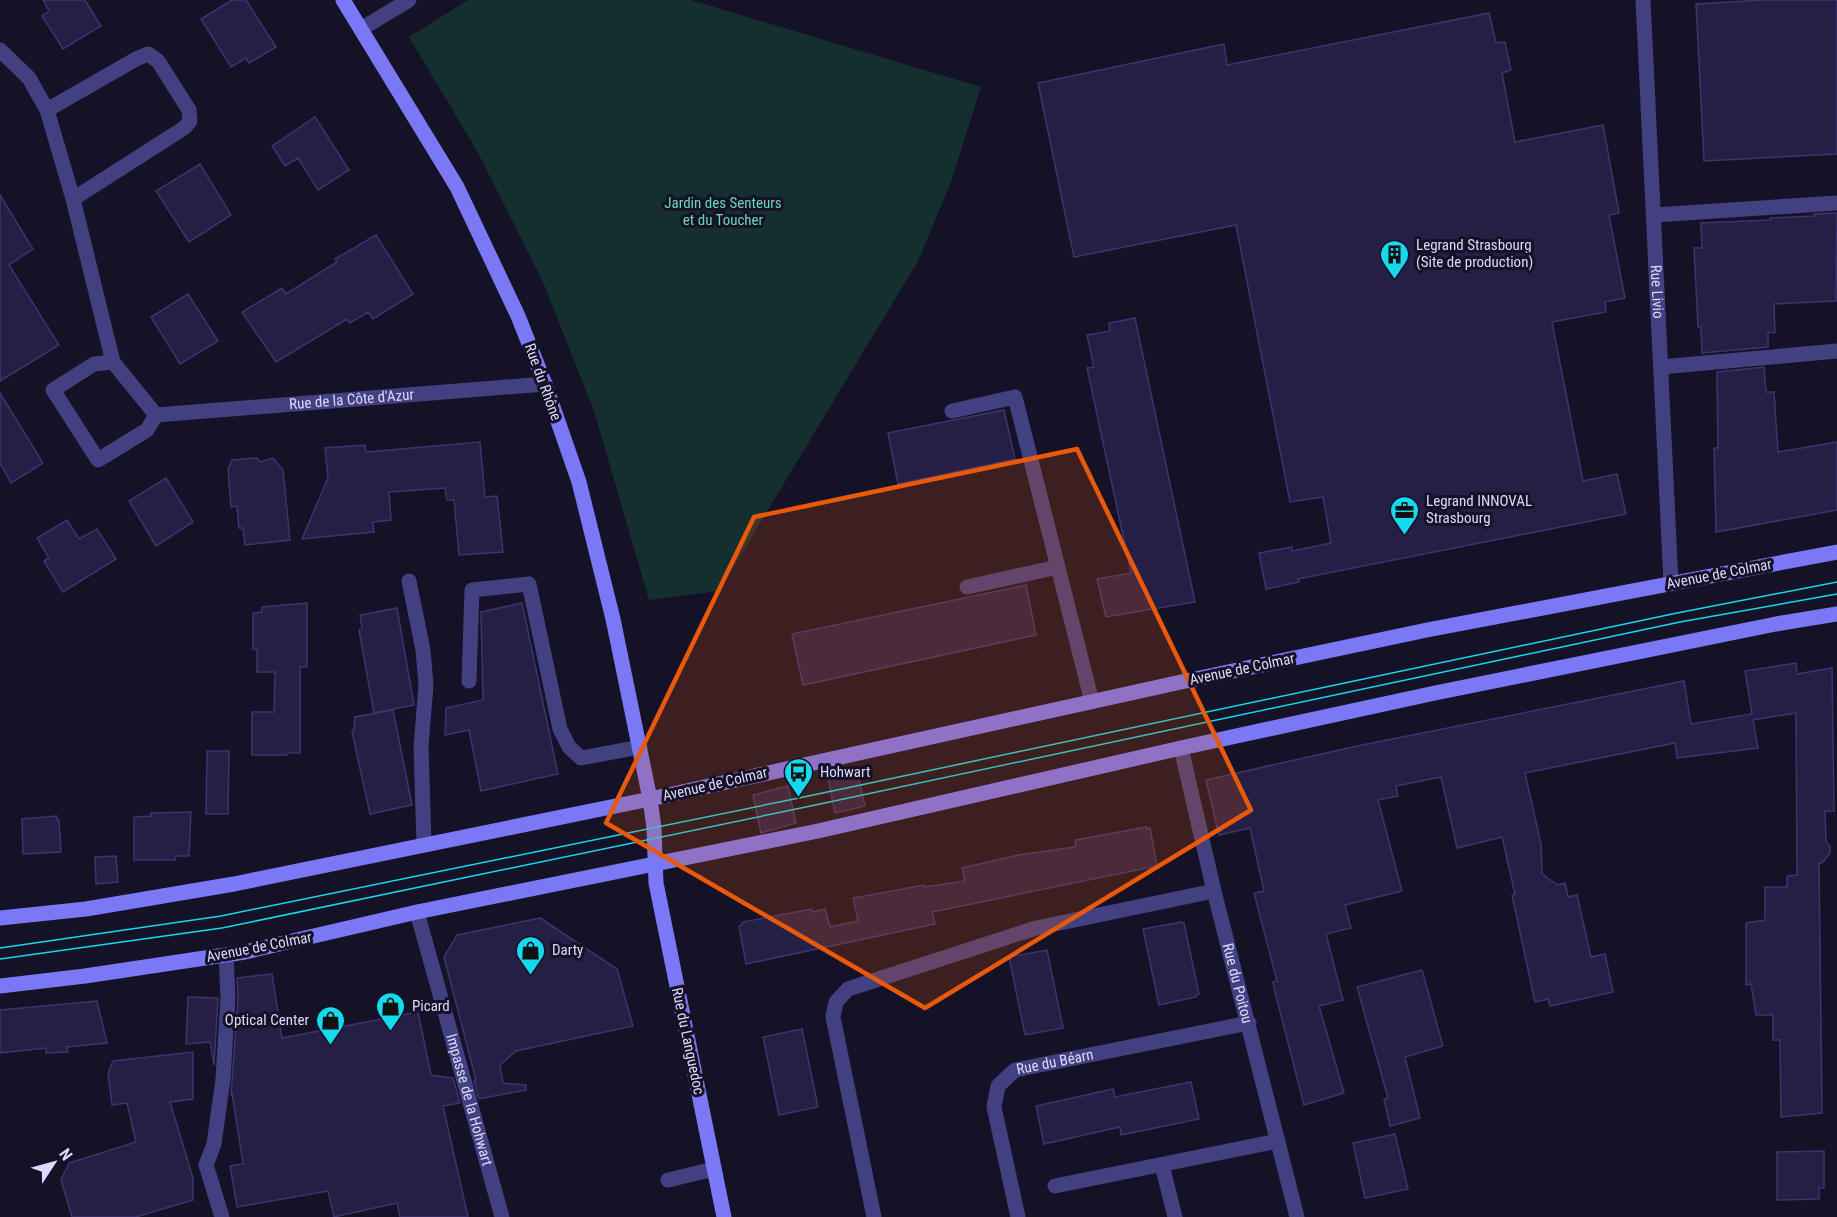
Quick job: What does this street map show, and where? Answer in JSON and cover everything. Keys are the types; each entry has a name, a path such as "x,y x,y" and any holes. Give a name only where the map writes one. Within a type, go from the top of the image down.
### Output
{"main road":[{"name":"Rue du Rhône","path":"343,0 457,187 518,316 545,384 579,482 613,619 650,799"},
{"name":"Avenue de Colmar","path":"0,918 86,909 234,884 650,799 1427,630 1837,552"},
{"name":"Avenue de Colmar","path":"0,986 226,955 417,912 830,829 1181,748 1446,691 1765,626 1837,614"},
{"name":"Avenue de Colmar","path":"650,799 656,865"},
{"name":"Rue du Languedoc","path":"656,865 656,883 663,921 724,1217"}],"street":[{"path":"361,29 409,0"},
{"name":"Rue Livio","path":"1643,0 1671,583"},
{"path":"0,50 28,78 47,110 74,199 113,362 156,414 147,430 98,460 53,390 94,364 113,362"},
{"path":"47,110 148,54 158,60 189,110 190,121 184,128 74,199"},
{"path":"1654,215 1837,203"},
{"path":"1661,367 1837,351"},
{"name":"Rue de la Côte d'Azur","path":"156,414 545,384"},
{"path":"952,411 1015,397 1092,702"},
{"path":"967,587 1058,567"},
{"path":"409,582 423,650 426,685 421,746 424,844"},
{"path":"469,681 472,590 529,584 560,729 569,747 581,758 640,747"},
{"name":"Rue du Poitou","path":"1181,748 1214,891 1297,1217"},
{"path":"874,1217 833,1017 836,1002 848,988 1036,928 1214,891"},
{"name":"Impasse de la Hohwart","path":"417,912 502,1217"},
{"path":"222,1217 206,1165 214,1144 223,1078 228,998 226,955"},
{"name":"Rue du Béarn","path":"1018,1217 994,1107 998,1086 1015,1070 1249,1023"},
{"path":"1054,1186 1278,1141"},
{"path":"1162,1165 1175,1217"},
{"path":"668,1180 714,1169"}],"highlighted area":[{"path":"1077,449 1251,810 925,1008 606,823 754,517"}],"green space":[{"name":"Jardin des Senteurs et du Toucher","path":"468,0 691,0 981,87 951,182 918,261 719,591 649,600 594,411 543,282 477,151 409,37"}],"building":[{"path":"43,0 85,0 101,26 63,49 42,16 49,11"},
{"path":"232,0 246,0 276,47 249,63 246,58 231,67 201,19"},
{"path":"1764,0 1837,0 1837,154 1704,161 1696,4"},
{"name":"Legrand Strasbourg (Site de production)","path":"1489,13 1496,43 1505,42 1511,70 1502,73 1515,142 1603,125 1619,213 1609,215 1625,298 1605,302 1606,312 1552,322 1583,481 1617,474 1626,514 1298,579 1299,582 1266,589 1259,553 1292,547 1292,551 1331,543 1323,497 1290,502 1236,225 1074,257 1038,83 1224,44 1227,65"},
{"path":"315,117 349,170 318,190 298,158 285,166 272,146"},
{"path":"200,164 231,215 189,242 156,191"},
{"path":"0,195 33,249 9,265 59,345 0,381"},
{"path":"1837,213 1836,301 1774,304 1775,333 1768,332 1768,347 1702,353 1701,327 1698,327 1694,248 1702,248 1701,223 1770,220 1770,218"},
{"path":"376,235 413,294 373,319 368,312 350,323 347,319 276,362 242,312 282,288 286,294 337,262 335,259"},
{"path":"188,294 218,341 180,364 151,317"},
{"path":"1135,318 1195,602 1106,617 1097,579 1131,573 1087,368 1094,367 1087,335 1110,331 1109,323"},
{"path":"1764,367 1766,392 1774,392 1778,452 1837,442 1837,510 1716,532 1714,448 1718,448 1717,372"},
{"path":"0,393 43,463 11,483 0,463"},
{"path":"1004,410 1015,459 898,484 888,433"},
{"path":"480,442 485,497 497,496 503,552 459,555 454,500 447,500 445,488 389,492 391,520 373,522 374,532 302,539 328,478 325,448 365,445 366,452"},
{"path":"257,458 260,462 273,458 283,470 290,540 245,545 243,528 239,528 237,506 231,507 228,469 232,460"},
{"path":"166,478 193,522 156,546 129,501"},
{"path":"67,520 79,539 97,529 116,559 63,592 44,561 49,558 37,538"},
{"path":"1026,585 1036,635 803,685 792,634"},
{"path":"307,603 307,667 300,667 300,753 252,755 252,712 274,712 275,672 257,672 257,650 253,649 253,613 262,612 262,607"},
{"path":"522,603 558,774 481,791 469,730 445,735 446,708 483,700 481,612"},
{"path":"397,608 414,705 374,713 359,630 362,628 360,615"},
{"path":"1796,663 1797,674 1832,668 1834,811 1825,811 1826,841 1830,846 1830,853 1822,863 1819,863 1822,1113 1781,1117 1780,1040 1773,1040 1773,1015 1756,1015 1751,984 1746,985 1746,923 1765,920 1765,887 1787,887 1787,876 1797,875 1796,713 1753,720 1758,748 1677,758 1675,743 1525,773 1541,844 1542,874 1558,885 1565,883 1568,897 1577,895 1591,957 1605,954 1613,992 1550,1006 1548,999 1535,1002 1502,837 1457,848 1441,777 1396,786 1398,796 1378,800 1402,891 1345,905 1351,928 1326,934 1343,1000 1319,1006 1344,1093 1304,1105 1275,992 1273,982 1277,981 1254,893 1264,891 1250,828 1219,835 1206,780 1357,746 1684,681 1691,724 1752,714 1745,671"},
{"path":"393,710 412,805 370,814 352,732 355,717"},
{"path":"207,751 229,751 228,814 206,814"},
{"path":"857,771 865,806 835,813 828,778"},
{"path":"788,786 796,823 761,833 753,795"},
{"path":"191,812 189,856 176,856 175,860 134,860 134,817 151,816 151,813"},
{"path":"57,816 61,852 23,854 22,819"},
{"path":"1147,827 1147,829 1150,828 1157,866 932,912 935,924 746,964 739,926 742,922 812,909 813,912 825,909 830,927 858,921 853,898 924,885 925,887 965,881 962,868 1018,855 1075,847 1076,840"},
{"path":"116,856 118,882 96,884 95,857"},
{"path":"540,918 617,969 633,1026 516,1051 500,1065 503,1083 526,1085 526,1090 479,1099 444,957 457,935"},
{"path":"1184,923 1199,994 1196,997 1159,1005 1143,929"},
{"path":"1047,950 1063,1028 1025,1035 1009,957"},
{"path":"1422,970 1443,1046 1405,1057 1420,1118 1390,1126 1384,1099 1388,1098 1357,987"},
{"path":"272,974 282,1038 418,1012 431,1075 453,1078 460,1103 443,1106 468,1217 400,1217 397,1203 334,1217 328,1191 237,1207 230,1166 243,1164 231,1094 238,999 237,978"},
{"path":"188,997 218,998 214,1065 210,1042 186,1044"},
{"path":"97,1001 107,1043 67,1047 68,1052 46,1053 46,1048 0,1053 0,1010"},
{"path":"802,1029 818,1107 779,1115 763,1037"},
{"path":"193,1052 193,1099 170,1102 193,1178 193,1200 136,1217 72,1217 61,1180 69,1163 136,1142 127,1103 112,1105 108,1073 113,1061"},
{"path":"1191,1082 1199,1119 1121,1135 1120,1127 1044,1144 1036,1106 1113,1089 1115,1097"},
{"path":"1395,1134 1408,1189 1365,1198 1353,1143"},
{"path":"1824,1151 1824,1188 1819,1188 1819,1199 1777,1200 1777,1152"}],"tram line":[{"path":"0,948 221,916 799,798 1677,613 1837,582"},
{"path":"0,959 222,928 1680,622 1837,594"}],"place":[{"name":"Legrand Strasbourg (Site de production)","path":"1395,280"},
{"name":"Legrand INNOVAL Strasbourg","path":"1405,536"},
{"name":"Hohwart","path":"799,798"},
{"name":"Darty","path":"531,976"},
{"name":"Picard","path":"391,1032"},
{"name":"Optical Center","path":"330,1046"}]}
